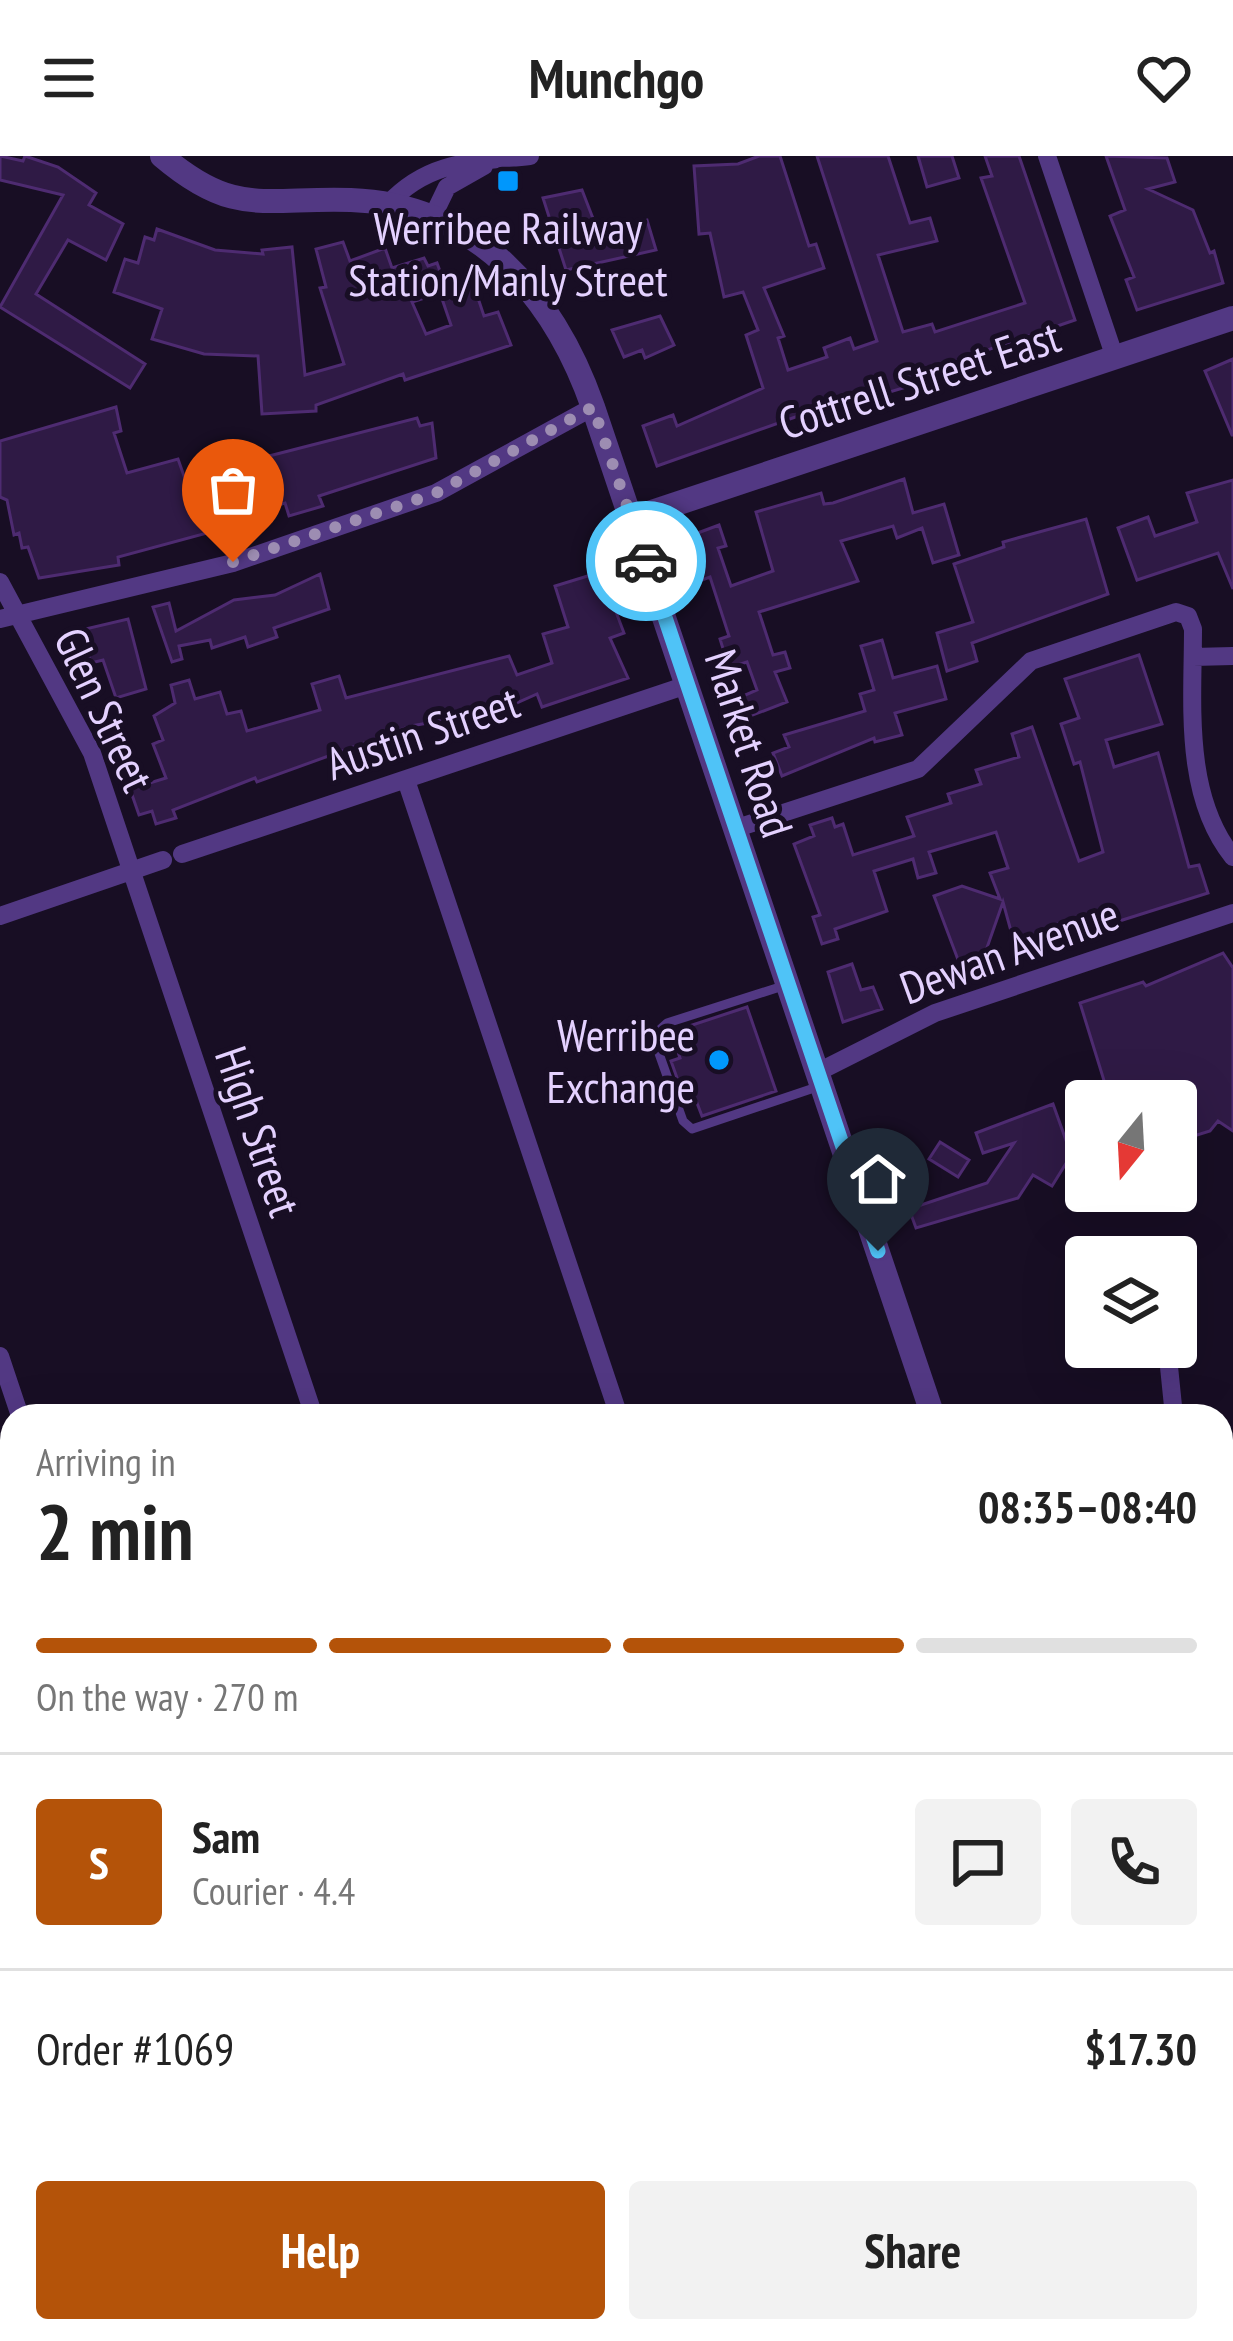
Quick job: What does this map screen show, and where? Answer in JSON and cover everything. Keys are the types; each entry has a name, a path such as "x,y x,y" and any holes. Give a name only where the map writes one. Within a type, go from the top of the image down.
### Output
{"street":[{"name":"Market Road","path":"162,156 200,188 227,197 388,204 433,217 472,236 528,284 570,346 929,1404"},
{"path":"1047,156 1114,358"},
{"path":"388,204 407,184 442,161 518,157"},
{"path":"433,217 438,198 460,177 518,157"},
{"name":"Cottrell Street East","path":"631,518 1233,318"},
{"path":"8,616 220,566 436,493 593,407"},
{"name":"Glen Street","path":"0,582 8,616 86,738 130,872"},
{"path":"734,829 926,764 1018,670 1042,655 1171,614 1188,616 1196,763 1221,839 1233,857"},
{"path":"1193,657 1233,656"},
{"name":"Austin Street","path":"0,916 687,685"},
{"path":"406,780 616,1404"},
{"name":"High Street","path":"130,872 310,1404"},
{"name":"Dewan Avenue","path":"820,1079 935,1013 1233,913"},
{"path":"0,1356 16,1404"},
{"path":"1169,1368 1173,1404"}],"lane":[{"path":"788,985 667,1023 656,1034 656,1045 682,1121 692,1129 820,1079"}],"building":[{"path":"0,156 23,161 25,156 58,167 96,193 89,205 123,224 106,260 68,240 36,294 145,364 130,388 0,307 63,195 0,180"},
{"path":"759,156 780,156 809,246 816,244 824,268 764,288 784,336 778,338 788,370 827,357 824,348 850,338 854,349 877,341 817,156 888,156 910,223 930,218 937,241 878,255 903,332 932,324 935,332 1025,303 981,178 992,176 985,156 1019,156 1075,320 917,374 920,383 883,394 880,387 657,466 643,426 673,415 677,426 763,388 746,335 758,330 743,292 724,297 710,233 699,234 694,166 738,164"},
{"path":"918,156 952,156 959,178 927,187"},
{"path":"1106,156 1167,158 1175,182 1148,189 1193,210 1210,253 1214,251 1223,283 1137,310 1126,280 1134,277 1110,216 1125,210"},
{"path":"582,190 599,234 647,220 656,250 566,270 543,198"},
{"path":"157,229 215,250 263,254 262,250 292,247 305,375 344,364 320,288 326,287 316,249 343,242 350,261 385,248 392,268 424,258 428,266 437,263 445,285 471,277 484,316 498,312 511,345 405,380 403,374 316,405 316,411 262,414 258,356 204,354 152,339 162,309 114,292 125,259 138,263 145,237 154,240","holes":["440,293 451,325 426,334 412,302"]},
{"path":"660,316 674,345 645,358 642,350 624,357 612,330"},
{"path":"1233,359 1233,435 1232,435 1205,371"},
{"path":"116,407 121,431 114,433 127,473 178,459 190,493 234,481 229,470 269,456 417,418 420,426 432,423 436,458 319,496 323,506 289,516 285,503 241,516 244,523 118,557 119,565 39,578 28,547 22,548 19,533 14,535 7,500 0,497 0,441"},
{"path":"904,479 913,513 944,504 959,555 933,563 922,528 897,538 893,526 841,541 858,581 759,612 773,655 785,652 790,668 775,672 787,702 745,718 743,696 757,690 747,662 729,668 720,639 729,636 710,577 702,580 687,537 719,525 726,546 718,548 731,586 773,571 756,512 821,493 824,504 833,503"},
{"path":"1233,480 1233,589 1218,553 1137,580 1118,528 1148,517 1155,536 1197,522 1187,493"},
{"path":"1086,519 1108,594 972,643 977,661 947,671 937,633 973,622 954,564 1004,547 1003,542"},
{"path":"617,567 622,592 610,596 624,633 610,638 628,678 542,707 537,694 501,710 411,726 257,782 255,778 173,810 176,818 156,824 152,811 139,815 130,789 166,778 153,744 163,740 154,716 175,703 171,685 189,680 195,699 220,692 227,714 241,711 247,731 320,710 312,684 339,676 346,698 509,656 517,675 552,663 543,634 568,627 555,586"},
{"path":"320,574 329,609 274,628 277,637 248,647 245,637 212,648 210,640 179,646 182,659 172,662 153,607 169,603 176,631 234,600 275,595"},
{"path":"128,619 146,689 116,698 103,660 91,663 81,630"},
{"path":"882,640 893,678 937,666 946,699 895,713 902,735 875,742 874,738 782,776 773,753 789,747 784,735 865,711 860,694 874,690 861,646"},
{"path":"1139,655 1162,724 1106,740 1114,767 1158,753 1189,867 1199,865 1208,893 1113,923 1110,912 1049,926 1054,939 1017,953 1003,902 983,959 960,965 934,896 962,886 1000,899 990,873 1008,868 996,832 929,852 936,873 918,878 913,859 874,871 887,911 835,929 838,939 822,944 813,917 820,915 794,844 814,836 810,825 832,818 835,827 843,824 853,855 914,836 907,817 951,803 948,794 981,784 976,770 1019,757 1012,734 1032,727 1079,861 1103,852 1080,762 1074,764 1061,724 1079,718 1065,679"},
{"path":"1223,953 1233,968 1233,1131 1218,1121 1210,1131 1197,1135 1197,1080 1104,1080 1080,1003 1143,982 1146,986"},
{"path":"852,964 861,990 873,987 882,1009 843,1022 828,972"},
{"name":"Werribee Exchange","path":"747,1007 776,1091 702,1116 697,1103 687,1106 671,1061 680,1058 671,1032"},
{"path":"1053,1104 1065,1137 1065,1165 1052,1186 1033,1175 1018,1198 916,1228 909,1209 987,1183 1014,1143 983,1153 976,1133"},
{"path":"940,1142 969,1160 958,1177 929,1159"}],"way so far":[{"path":"233,562 436,493 593,407 646,561"}],"place":[{"name":"Werribee Railway Station/Manly Street","path":"508,181"},
{"name":"Werribee Exchange","path":"719,1060"}],"route":[{"path":"646,561 878,1251"}]}
